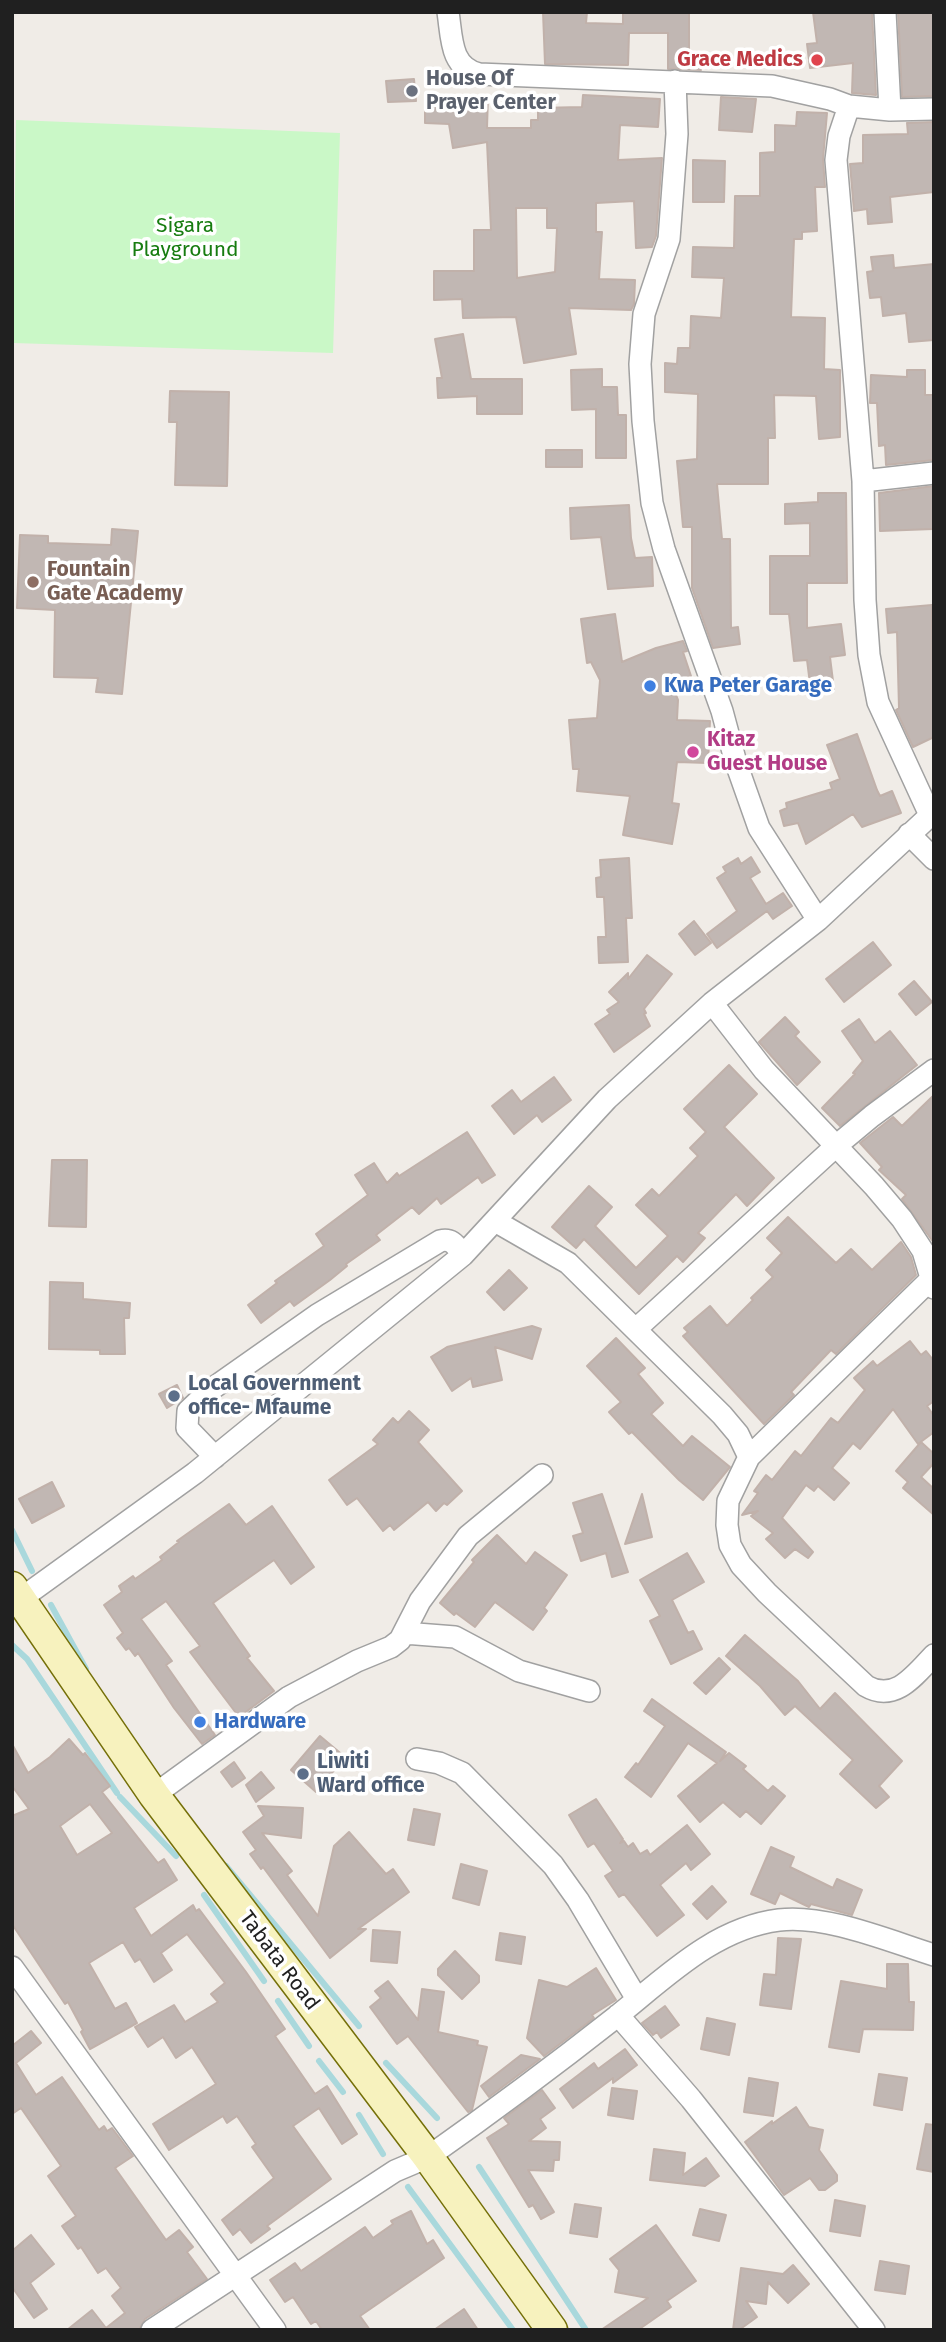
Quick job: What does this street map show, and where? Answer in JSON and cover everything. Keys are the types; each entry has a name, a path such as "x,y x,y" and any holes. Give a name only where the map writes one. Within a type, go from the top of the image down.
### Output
{"main road":[{"name":"Tabata Road","path":"14,1597 154,1795 428,2157 552,2330"}],"street":[{"path":"448,12 456,59 466,71 479,74 772,86 849,106 890,110 934,109"},
{"path":"884,12 890,110"},
{"path":"675,82 677,134 669,239 644,314 640,364 652,503 664,549 722,711 736,763 760,828 818,920"},
{"path":"14,1597 215,1457 463,1255 607,1099 712,1003 818,920 932,813 878,702 869,655 865,600 863,481 836,160 839,136 849,106"},
{"path":"863,481 934,473"},
{"path":"909,834 934,859"},
{"path":"712,1003 764,1070 902,1219 923,1251 932,1284 749,1457 728,1501 730,1545 741,1565 766,1593 866,1686 877,1692 889,1692 911,1679 934,1655"},
{"path":"636,1329 836,1146 872,1115 934,1070"},
{"path":"495,1221 568,1264 722,1415 738,1434 749,1457"},
{"path":"215,1457 187,1427 188,1411 209,1391 317,1315 440,1241 453,1242 463,1255"},
{"path":"154,1795 289,1697 357,1661 391,1647 404,1633 420,1601 468,1535 542,1475"},
{"path":"404,1633 455,1637 519,1671 589,1691"},
{"path":"417,1759 439,1763 462,1773 553,1865 578,1900 637,1999"},
{"path":"152,2330 395,2171 428,2157 618,2015 692,1956 739,1928 780,1919 822,1921 934,1955"},
{"path":"12,1967 275,2330"},
{"path":"618,2015 691,2099 874,2330"}],"green space":[{"name":"Sigara Playground","path":"16,120 340,133 333,353 13,343"}],"building":[{"path":"543,12 587,12 586,23 623,24 623,12 689,12 689,53 700,53 701,70 668,69 668,33 629,33 628,65 545,64"},
{"path":"813,12 872,12 876,95 852,93 853,63 810,68 807,44 817,43"},
{"path":"898,12 934,12 934,96 902,97"},
{"path":"414,79 416,101 388,102 386,81"},
{"path":"425,95 488,96 487,128 531,128 531,120 538,120 538,108 582,107 583,95 660,99 658,127 620,125 618,160 662,158 656,236 652,247 636,248 634,201 596,203 596,232 602,232 599,279 635,280 634,304 631,310 569,308 576,354 524,363 516,317 463,318 462,299 434,300 434,271 474,271 474,230 491,230 487,142 453,148 449,124 425,123","holes":["516,208 547,208 547,228 557,228 555,272 517,278"]},
{"path":"721,97 756,99 752,132 719,130"},
{"path":"797,112 827,113 823,159 825,187 815,187 817,231 802,232 802,239 794,239 791,317 825,318 824,369 840,370 840,437 819,439 816,396 774,395 775,438 768,438 768,484 717,484 722,539 730,539 731,628 738,627 740,644 713,648 692,588 692,527 683,527 677,461 697,459 698,394 665,392 665,363 677,364 678,348 690,348 691,316 721,318 724,278 692,277 693,247 734,248 735,196 760,196 760,153 775,152 775,125 796,126"},
{"path":"934,122 934,192 890,197 892,222 868,224 867,209 854,211 850,164 863,163 863,135 908,134 907,123"},
{"path":"693,160 725,161 724,202 693,202"},
{"path":"893,255 894,268 934,264 934,340 909,342 906,313 883,316 881,297 870,298 867,272 873,271 871,257"},
{"path":"463,334 471,379 522,379 522,414 477,414 477,396 438,398 437,378 442,378 435,339"},
{"path":"602,369 602,387 617,387 618,415 626,415 626,458 596,458 596,409 572,410 571,370"},
{"path":"907,370 925,370 925,395 934,395 934,460 886,465 885,445 879,446 877,403 870,403 871,375 907,377"},
{"path":"170,391 229,392 227,486 175,485 177,422 169,422"},
{"path":"546,450 582,450 582,467 546,467"},
{"path":"934,486 933,529 880,531 879,493"},
{"path":"818,493 846,493 847,583 807,583 807,628 841,624 845,655 830,657 834,689 811,692 807,660 794,661 789,614 770,614 770,556 810,556 810,523 785,524 785,504 818,502"},
{"path":"629,505 635,558 652,557 653,586 608,589 601,537 571,539 570,508"},
{"path":"112,529 138,531 122,694 96,692 98,678 54,677 55,610 17,608 20,535 48,536 48,543 111,545"},
{"path":"932,605 934,737 913,747 896,710 899,708 897,632 888,633 886,609"},
{"path":"615,614 622,662 656,648 683,641 687,651 683,652 691,676 671,683 678,700 677,720 710,721 708,763 677,762 672,803 679,804 672,844 623,835 630,796 577,791 579,769 573,769 569,720 597,718 600,680 591,662 587,663 581,619"},
{"path":"857,734 880,796 892,791 901,813 862,827 853,814 806,844 798,823 784,826 780,811 787,808 786,803 832,789 830,783 840,779 827,745"},
{"path":"751,857 760,872 750,878 766,904 783,893 792,906 773,919 767,911 717,948 707,934 737,911 717,878 726,872 723,867 738,858 741,864"},
{"path":"629,858 632,918 626,918 628,962 599,963 598,937 606,937 604,897 597,897 596,878 601,877 600,860"},
{"path":"694,921 711,943 695,955 679,934"},
{"path":"873,942 891,965 844,1002 826,979"},
{"path":"647,955 672,974 644,1009 650,1026 614,1052 595,1024 610,1014 607,1010 619,1002 609,992 628,973 628,979"},
{"path":"914,981 932,1002 916,1015 899,994"},
{"path":"785,1017 799,1032 795,1036 820,1062 797,1085 759,1042"},
{"path":"859,1019 875,1043 890,1031 917,1065 840,1126 822,1108 855,1074 853,1073 863,1061 842,1031"},
{"path":"729,1065 757,1094 724,1127 774,1178 747,1206 736,1194 698,1233 705,1238 683,1262 677,1256 639,1294 584,1239 576,1248 552,1227 589,1186 612,1207 595,1226 636,1268 668,1236 636,1205 652,1189 659,1196 698,1156 690,1148 706,1132 684,1109"},
{"path":"554,1077 571,1100 542,1122 537,1115 514,1134 492,1106 512,1090 521,1102"},
{"path":"934,1095 934,1243 902,1199 906,1195 879,1170 882,1167 860,1143 893,1117 902,1126"},
{"path":"467,1132 495,1175 482,1183 478,1177 441,1204 437,1198 419,1214 412,1207 376,1235 380,1240 346,1264 347,1266 330,1280 294,1306 290,1301 261,1323 248,1305 277,1283 275,1281 324,1246 316,1234 368,1195 355,1175 374,1163 387,1183 397,1173 399,1176"},
{"path":"52,1160 87,1160 86,1227 49,1226"},
{"path":"788,1217 836,1263 851,1249 872,1270 901,1242 911,1257 916,1275 836,1354 831,1350 791,1392 794,1395 764,1424 683,1336 688,1332 684,1328 710,1306 727,1326 753,1300 751,1298 773,1277 766,1270 782,1253 767,1238"},
{"path":"509,1270 527,1288 504,1310 487,1292"},
{"path":"50,1282 83,1283 83,1299 130,1303 129,1318 124,1318 125,1354 100,1354 100,1350 49,1349"},
{"path":"532,1326 541,1329 532,1359 495,1347 502,1380 473,1387 471,1378 452,1391 431,1357 447,1347"},
{"path":"616,1338 645,1368 638,1374 663,1403 651,1414 683,1446 692,1436 730,1467 703,1500 679,1480 632,1432 629,1434 609,1412 621,1402 587,1366"},
{"path":"910,1341 921,1355 926,1351 934,1361 934,1401 927,1406 934,1416 934,1432 918,1444 893,1409 860,1449 853,1443 832,1468 849,1483 834,1500 818,1486 814,1491 806,1485 782,1518 813,1552 808,1558 795,1549 785,1558 766,1539 773,1533 751,1516 758,1511 742,1515 758,1493 754,1491 766,1475 772,1480 795,1451 801,1456 831,1418 838,1423 865,1390 854,1378 873,1361 877,1366"},
{"path":"177,1385 183,1398 167,1408 159,1394"},
{"path":"409,1411 429,1430 418,1442 462,1491 436,1511 428,1502 394,1530 390,1525 383,1531 357,1498 347,1505 329,1480 378,1444 373,1440 393,1418 398,1423"},
{"path":"921,1442 934,1454 934,1463 921,1477 934,1489 934,1515 903,1488 908,1482 896,1471"},
{"path":"52,1482 64,1506 32,1523 19,1499"},
{"path":"602,1494 628,1572 612,1577 606,1553 581,1561 573,1536 583,1533 573,1503"},
{"path":"642,1494 652,1537 625,1544"},
{"path":"229,1504 246,1525 272,1506 314,1567 291,1584 274,1560 213,1603 250,1656 247,1658 274,1691 239,1717 190,1652 200,1646 166,1601 141,1619 172,1661 166,1665 215,1735 202,1744 174,1708 138,1653 135,1656 129,1648 126,1650 117,1638 123,1633 104,1605 122,1592 119,1586 133,1576 135,1579 162,1560 160,1557 179,1542 177,1541"},
{"path":"497,1535 526,1564 535,1552 567,1575 544,1608 547,1611 533,1630 495,1602 475,1627 440,1603 474,1562 472,1560"},
{"path":"687,1553 704,1582 672,1600 688,1633 693,1631 702,1649 671,1664 650,1621 660,1616 640,1580"},
{"path":"745,1635 798,1681 820,1709 835,1693 902,1761 879,1786 889,1797 876,1808 840,1774 853,1760 795,1706 785,1715 760,1686 726,1656"},
{"path":"719,1658 730,1669 706,1694 694,1683"},
{"path":"652,1699 726,1752 720,1761 729,1753 746,1766 743,1769 768,1791 773,1786 785,1796 761,1824 746,1811 740,1817 723,1802 700,1822 678,1796 717,1763 688,1743 651,1797 625,1777 636,1763 638,1765 665,1726 644,1711"},
{"path":"320,1736 345,1757 316,1792 291,1770"},
{"path":"69,1739 83,1755 85,1753 110,1786 102,1792 158,1863 164,1859 177,1880 134,1908 151,1936 193,1905 196,1911 199,1909 285,2029 275,2036 315,2094 327,2086 357,2134 342,2144 319,2108 293,2126 331,2179 267,2226 270,2229 251,2243 240,2229 233,2235 222,2220 274,2178 252,2147 256,2144 237,2116 227,2123 223,2116 169,2150 153,2124 216,2084 192,2047 176,2058 163,2037 148,2047 135,2027 174,2005 185,2022 218,2002 211,1994 225,1983 187,1934 161,1953 172,1970 154,1982 140,1959 135,1962 123,1942 89,1963 115,2009 126,2003 137,2023 90,2049 68,2002 65,2004 12,1924 12,1816 29,1809 12,1786 12,1744 28,1773","holes":["90,1804 112,1833 77,1855 60,1826"]},
{"path":"234,1762 245,1778 232,1787 221,1772"},
{"path":"261,1772 274,1788 256,1802 246,1785"},
{"path":"596,1799 623,1839 620,1843 624,1841 628,1847 633,1843 640,1854 647,1850 650,1855 687,1825 710,1854 691,1870 686,1863 660,1885 684,1915 657,1936 624,1894 619,1897 605,1876 613,1871 594,1843 588,1847 569,1815"},
{"path":"258,1806 303,1808 301,1838 262,1833 292,1871 287,1875 318,1916 334,1846 349,1832 386,1874 393,1869 409,1892 358,1929 366,1929 330,1958 263,1867 261,1869 250,1854 256,1850 243,1832 264,1816"},
{"path":"414,1809 440,1814 434,1845 408,1840"},
{"path":"771,1847 794,1857 790,1867 833,1888 837,1879 862,1890 852,1915 811,1904 809,1907 780,1893 775,1904 751,1894"},
{"path":"461,1864 487,1871 479,1905 453,1898"},
{"path":"712,1886 726,1902 707,1919 693,1904"},
{"path":"373,1930 400,1932 397,1963 371,1961"},
{"path":"500,1933 525,1937 521,1964 496,1960"},
{"path":"778,1938 801,1939 791,2009 760,2005 764,1974 776,1975"},
{"path":"455,1951 479,1976 479,1982 462,1999 438,1975 438,1969"},
{"path":"887,1964 908,1964 909,2002 914,2002 913,2030 863,2029 859,2052 829,2047 841,1981 887,1989"},
{"path":"596,1968 616,2000 592,2015 594,2018 544,2056 527,2038 539,1980 567,1987"},
{"path":"388,1981 418,2020 422,1989 444,1992 438,2032 478,2041 477,2045 487,2047 472,2110 468,2112 408,2036 397,2044 370,2007 381,1998 375,1991"},
{"path":"665,2006 679,2025 661,2038 657,2032 653,2035 642,2023"},
{"path":"707,2018 735,2024 729,2055 701,2049"},
{"path":"31,2031 41,2043 16,2063 36,2095 62,2077 99,2130 104,2126 107,2131 112,2128 133,2156 115,2168 166,2240 179,2230 193,2247 187,2252 207,2279 145,2319 139,2330 67,2330 92,2310 106,2328 125,2313 112,2296 121,2288 106,2268 98,2273 81,2247 78,2249 62,2226 76,2216 48,2176 61,2166 21,2108 12,2114 12,2046"},
{"path":"625,2049 637,2065 613,2083 613,2078 573,2108 560,2089 594,2063 598,2069"},
{"path":"521,2055 540,2059 489,2097 481,2086"},
{"path":"879,2074 907,2078 902,2110 874,2105"},
{"path":"749,2078 778,2083 773,2116 744,2112"},
{"path":"612,2088 637,2091 633,2119 608,2115"},
{"path":"542,2090 555,2108 540,2119 546,2128 529,2141 560,2142 559,2160 554,2160 553,2171 528,2170 554,2212 541,2219 533,2205 529,2207 487,2138 509,2124 504,2118"},
{"path":"796,2107 809,2127 823,2130 819,2150 837,2175 837,2181 825,2190 819,2190 810,2178 784,2195 745,2142"},
{"path":"926,2124 934,2125 934,2172 917,2169"},
{"path":"654,2149 685,2153 683,2175 706,2158 719,2176 705,2186 650,2180"},
{"path":"835,2200 865,2206 860,2236 830,2231"},
{"path":"575,2204 601,2208 597,2237 570,2233"},
{"path":"700,2209 726,2215 719,2241 693,2235"},
{"path":"411,2211 427,2244 433,2240 444,2258 360,2316 370,2330 322,2330 316,2321 311,2324 293,2297 285,2302 270,2280 295,2263 301,2271 365,2227 373,2238 393,2224 391,2221"},
{"path":"656,2225 696,2281 667,2301 671,2307 638,2330 601,2330 648,2298 615,2292 619,2270 610,2259"},
{"path":"31,2235 54,2264 30,2283 47,2309 34,2318 12,2287 12,2251"},
{"path":"880,2261 909,2266 905,2294 875,2290"},
{"path":"793,2265 809,2284 788,2303 768,2282 766,2304 746,2301 757,2317 739,2330 733,2330 741,2268 783,2274"},
{"path":"464,2309 478,2330 434,2330"}],"waterway":[{"path":"12,1530 32,1571"},
{"path":"51,1605 86,1669"},
{"path":"12,1645 27,1659 117,1793"},
{"path":"120,1797 176,1856"},
{"path":"226,1866 359,2026"},
{"path":"204,1895 264,1981"},
{"path":"278,2001 309,2046"},
{"path":"319,2061 343,2092"},
{"path":"386,2063 437,2118"},
{"path":"359,2115 383,2154"},
{"path":"479,2167 586,2330"},
{"path":"408,2187 513,2330"}],"place":[{"name":"Grace Medics","path":"817,60"},
{"name":"House Of Prayer Center","path":"412,91"},
{"name":"Fountain Gate Academy","path":"33,582"},
{"name":"Kwa Peter Garage","path":"650,686"},
{"name":"Kitaz Guest House","path":"693,752"},
{"name":"Local Government office- Mfaume","path":"174,1396"},
{"name":"Hardware","path":"200,1722"},
{"name":"Liwiti Ward office","path":"303,1774"}]}
